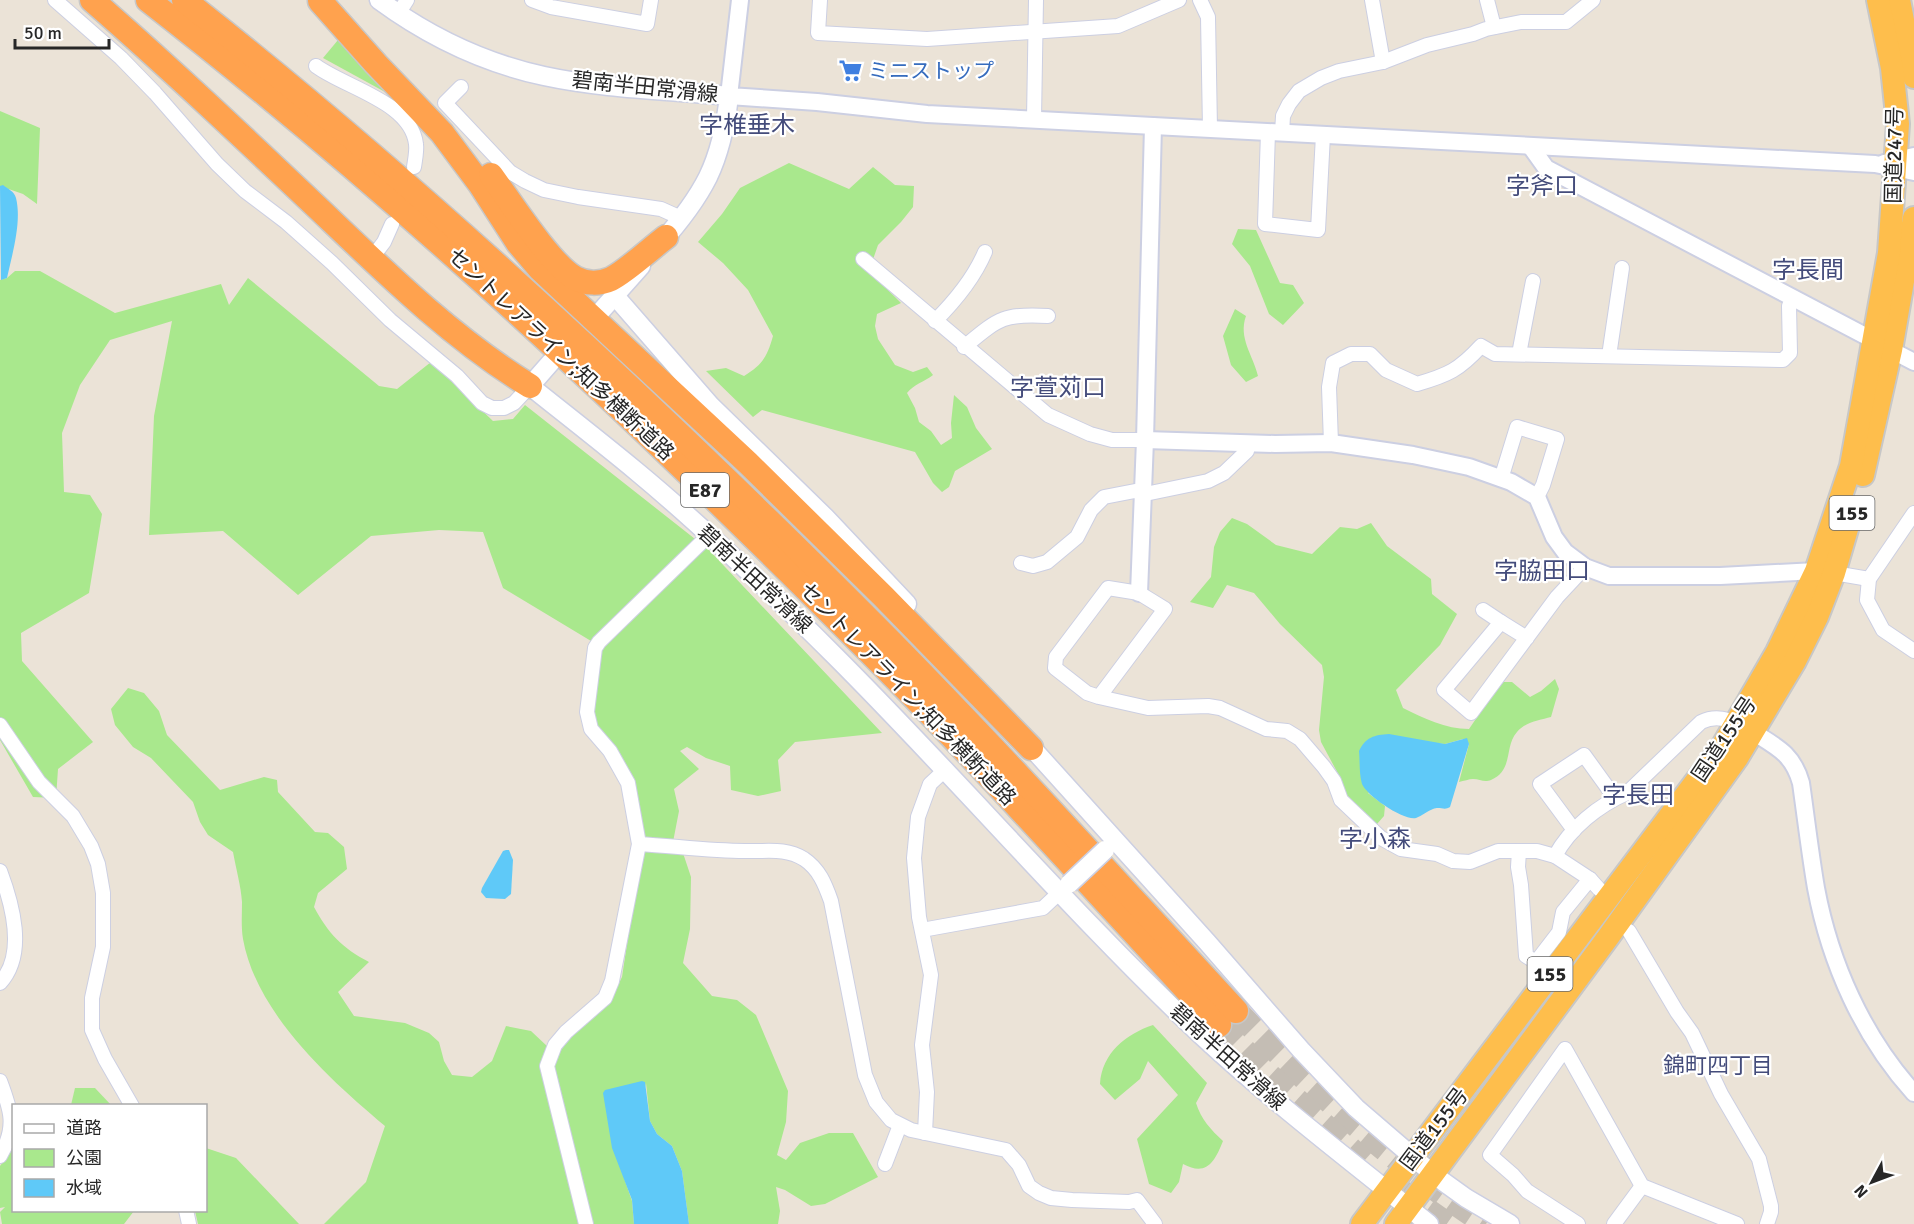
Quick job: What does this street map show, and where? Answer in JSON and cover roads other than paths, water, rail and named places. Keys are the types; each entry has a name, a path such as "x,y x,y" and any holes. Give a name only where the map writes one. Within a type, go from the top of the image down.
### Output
{"highway":[{"path":"92,0 171,70 371,259 464,339 530,386"},
{"name":"セントレアライン;知多横断道路","path":"148,0 242,74 388,197 614,402 906,688 1228,1018 974,728 887,638 719,472 585,344 404,181 309,100 184,0"},
{"name":"国道247号","path":"1878,0 1893,80 1898,124 1895,276"},
{"name":"国道247号","path":"1899,0 1910,34 1914,77"},
{"path":"320,1 384,53 433,102 563,270 577,279 599,283 612,279 666,237"},
{"path":"320,1 442,134 480,184 518,243 540,269 765,479 1031,748"},
{"name":"国道247号","path":"1895,276 1914,218"},
{"name":"国道155号","path":"1362,1224 1722,747 1745,728 1795,661 1825,572 1868,459 1895,276"},
{"name":"国道155号","path":"1402,1216 1610,936 1737,758 1745,728"}],"main road":[{"name":"碧南半田常滑線","path":"379,0 403,7 436,37 507,66 544,76 585,82 729,96 726,124 708,177 666,237 602,311"},
{"path":"615,296 710,405 825,517 935,634 992,699 1110,845 1326,1078 1356,1108 1434,1175 1510,1224"},
{"path":"530,386 552,362"},
{"name":"碧南半田常滑線","path":"530,386 637,471 709,535 834,655 1065,888 1129,964 1204,1038 1387,1190 1402,1216 1430,1224"},
{"path":"1065,888 1110,845"}],"street":[{"path":"55,0 121,58 217,164 332,263 390,320 457,376 482,403 492,408 504,408 514,403 530,386"},
{"path":"531,0 552,7 647,24 651,0"},
{"path":"740,0 729,96 817,102 927,114 1532,147 1899,164"},
{"path":"820,0 818,33 927,39 1118,26 1179,0"},
{"path":"1034,119 1036,0"},
{"path":"1200,0 1208,17 1210,129"},
{"path":"1372,0 1383,62"},
{"path":"1487,0 1494,27"},
{"path":"1323,135 1318,230 1265,224 1275,132 1289,104 1308,84 1339,71 1383,62 1427,45 1494,27 1521,22 1566,22 1593,0"},
{"path":"316,66 395,109 408,123 417,145 414,167"},
{"path":"461,87 445,103 510,172 525,181 544,190 661,209 681,218"},
{"path":"1139,593 1153,126"},
{"path":"1532,147 1546,168 1914,362"},
{"path":"371,259 384,242 392,224"},
{"path":"935,321 974,275 985,252"},
{"path":"862,259 1048,416 1090,434 1112,440 1331,443 1413,455 1469,467 1501,478 1537,497 1554,537 1565,552 1585,567 1609,576 1720,576 1825,572 1869,579"},
{"path":"1609,356 1622,268"},
{"path":"1519,354 1533,281"},
{"path":"1331,443 1329,387 1333,363 1351,354 1370,354 1386,370 1417,384 1446,375 1464,364 1481,346 1495,354 1783,360 1790,353 1789,306 1793,298"},
{"path":"964,347 1001,320 1016,315 1048,316"},
{"path":"1501,478 1517,427 1557,439 1537,497"},
{"path":"1021,563 1033,566 1047,562 1056,555 1077,537 1090,510 1104,496 1181,488 1218,477 1247,451 1248,443"},
{"path":"1914,513 1869,579 1867,600 1883,630 1914,651"},
{"path":"586,1224 547,1066 555,1045 566,1032 605,998 612,981 639,844 628,783 619,765 591,729 588,721 587,712 595,648 709,535"},
{"path":"1501,622 1444,690 1471,713 1557,597 1585,567"},
{"path":"1099,697 1165,609 1139,593 1108,588 1056,657 1055,669 1088,693 1099,697 1127,701 1148,708 1208,706 1220,708 1253,725 1287,731 1300,740 1324,767 1334,782 1341,800 1381,838 1401,849 1437,854 1453,861 1470,862 1498,851 1519,851 1537,851 1555,856 1595,884 1563,912 1559,932 1536,962 1526,956 1518,867 1519,851"},
{"path":"1483,610 1527,638"},
{"path":"1555,856 1561,844 1574,830 1615,798 1627,793 1701,722 1710,717 1718,717 1745,728 1781,749 1791,759 1801,783 1816,889 1835,957 1863,1022 1901,1079 1914,1094"},
{"path":"0,725 39,782 73,816 91,846 98,864 103,904 103,947 92,998 92,1030 105,1059 131,1104"},
{"path":"1574,830 1540,784 1584,755 1615,798"},
{"path":"926,1133 927,1092 922,1045 931,990 931,975 922,930 914,858 918,817 930,784 945,769"},
{"path":"639,844 746,852 769,850 787,852 803,859 824,879 831,901 865,1075 870,1091 882,1111 891,1120 911,1130 1006,1150 1019,1165 1029,1186 1051,1198 1129,1202 1137,1200 1155,1224"},
{"path":"0,871 13,914 15,934 14,949 8,969 0,983"},
{"path":"922,930 1043,908 1065,888"},
{"path":"1629,931 1692,1033 1721,1095 1759,1159 1771,1206 1767,1224"},
{"path":"1578,1224 1527,1191 1490,1155 1565,1049 1642,1186 1737,1224"},
{"path":"0,1082 11,1117 9,1137 0,1156"},
{"path":"885,1164 900,1125"},
{"path":"1614,1224 1642,1186"}],"water":[{"path":"3,185 15,196 18,217 7,278 1,280 0,186"},
{"path":"1389,734 1445,744 1467,738 1469,744 1450,807 1435,808 1416,818 1410,818 1386,807 1365,789 1361,780 1359,751 1371,738"},
{"path":"509,850 513,860 511,894 505,899 486,898 481,892 482,888 503,851"},
{"path":"645,1082 650,1121 657,1134 672,1146 682,1171 689,1224 634,1224 632,1200 612,1148 603,1093 605,1090"}],"tunnel":[{"path":"1236,1011 1294,1069 1386,1151 1486,1224"},
{"path":"1219,1025 1268,1074 1364,1161"},
{"path":"1398,1189 1447,1224"}],"place":[{"name":"ミニストップ","path":"850,71"}],"district":[{"name":"字椎垂木","path":"747,125"},
{"name":"字斧口","path":"1542,186"},
{"name":"字長間","path":"1808,270"},
{"name":"字萱苅口","path":"1058,388"},
{"name":"字脇田口","path":"1542,571"},
{"name":"字長田","path":"1638,795"},
{"name":"字小森","path":"1375,839"},
{"name":"錦町四丁目","path":"1718,1065"}]}
